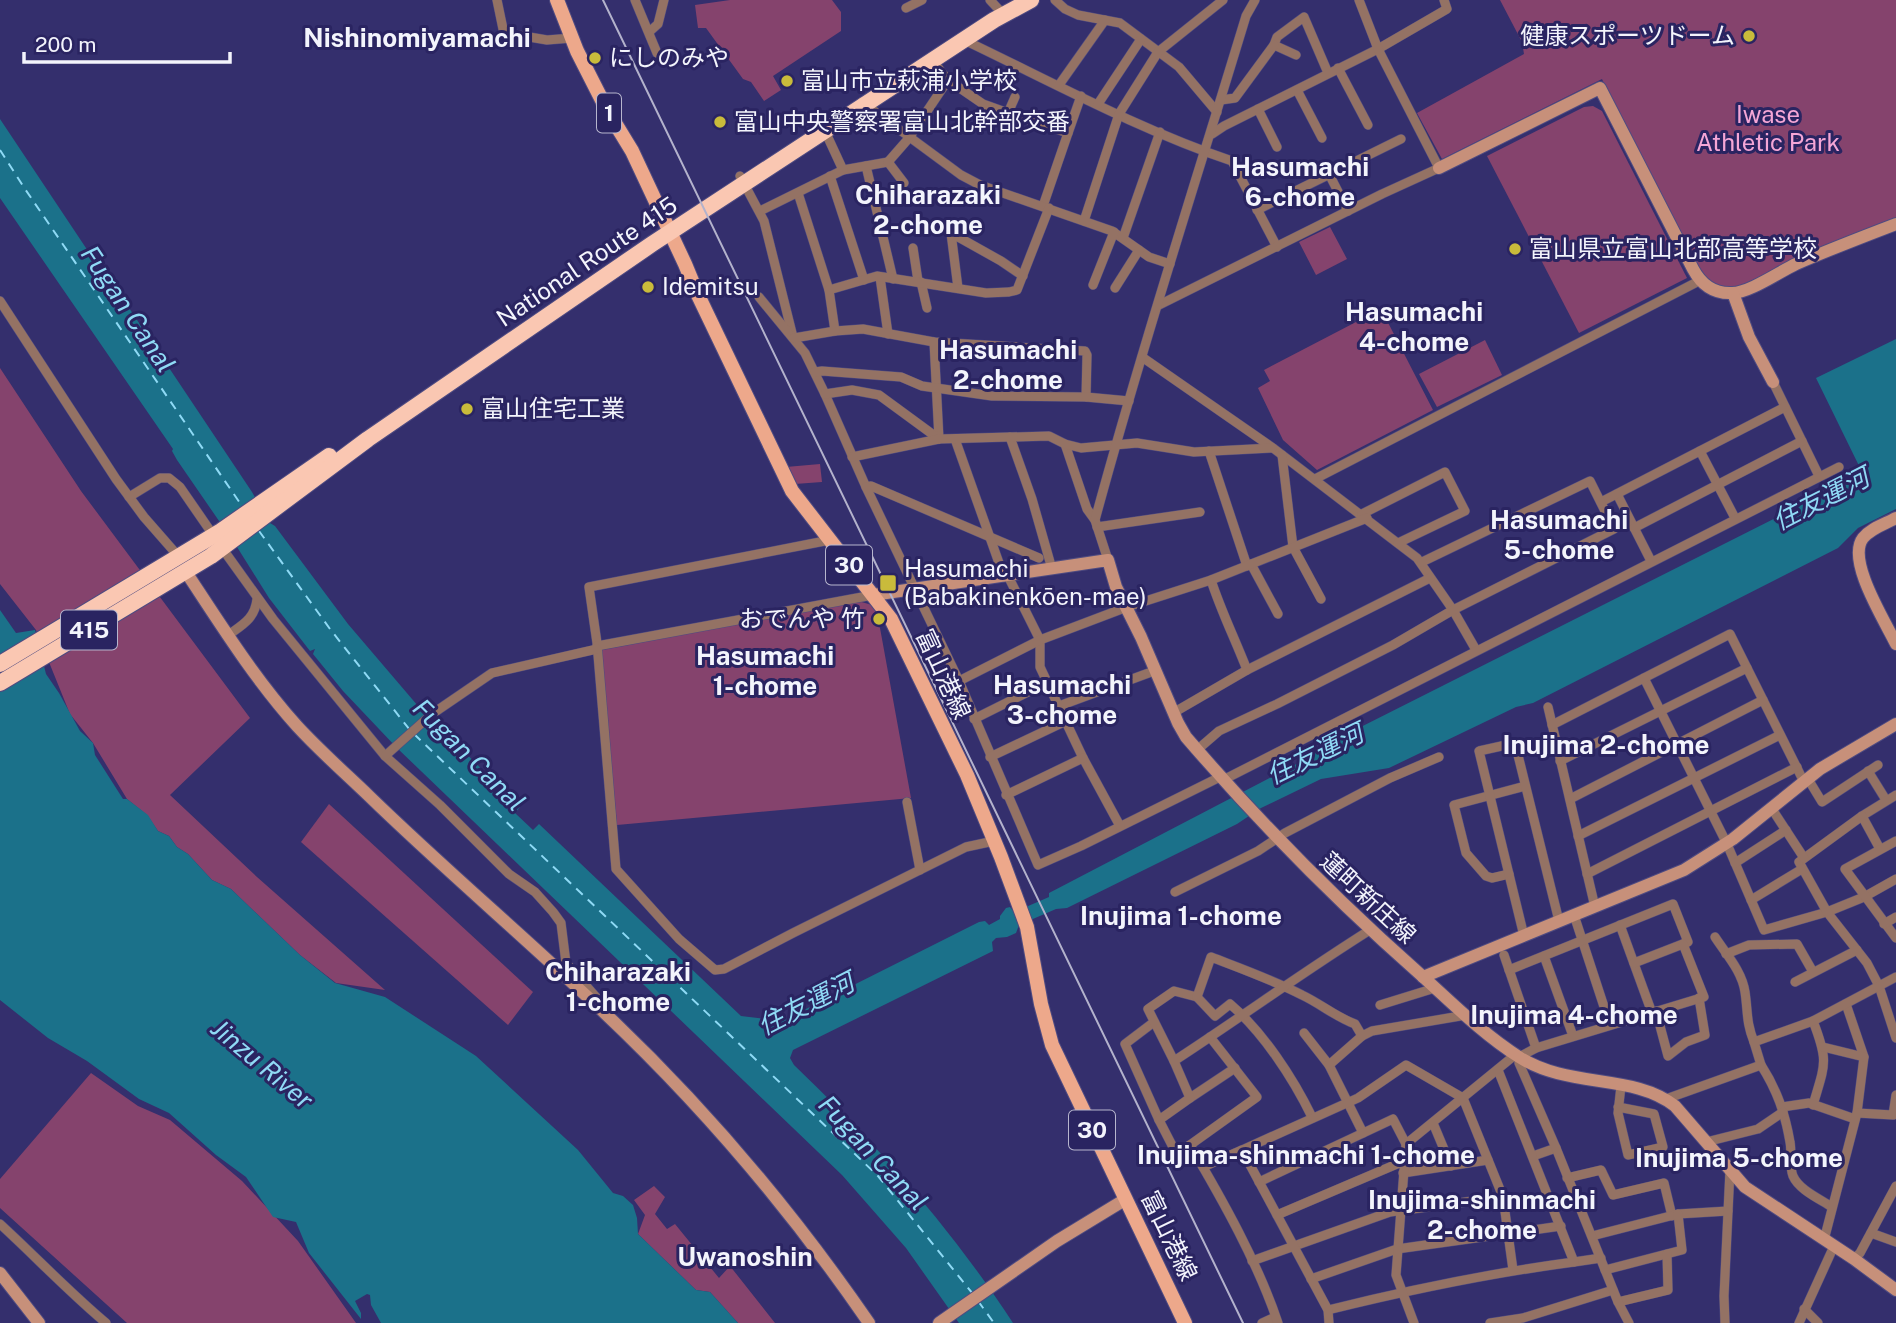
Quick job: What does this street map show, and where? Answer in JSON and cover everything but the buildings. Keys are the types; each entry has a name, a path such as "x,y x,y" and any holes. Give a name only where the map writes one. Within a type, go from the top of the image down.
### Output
{"highway":[{"name":"National Route 415","path":"178,567 368,439 668,228 960,38 998,8 1017,0"},
{"name":"National Route 415","path":"998,8 1031,0"},
{"name":"415","path":"0,664 178,567"},
{"name":"415","path":"0,683 178,567"}],"main road":[{"name":"富山港線","path":"557,0 572,38 607,110 632,151 793,491 898,630 967,775 1027,927 1052,1045 1185,1323"}],"street":[{"path":"497,0 506,33 547,40 572,38"},
{"path":"635,0 657,53"},
{"path":"649,32 658,24 664,0"},
{"path":"906,8 922,0"},
{"path":"1055,0 1078,15 1120,23 1179,67 1217,112"},
{"path":"1084,221 1119,114 1158,52 1223,0"},
{"path":"1096,524 1116,446 1170,264 1246,16 1255,0"},
{"path":"1359,0 1378,49 1439,169"},
{"path":"1212,134 1378,49 1447,9 1444,0"},
{"path":"1221,100 1235,98 1277,37 1304,17 1333,71 1368,125"},
{"path":"1059,85 1105,20"},
{"path":"960,38 1119,114 1205,152 1233,161 1277,247"},
{"path":"1098,104 1141,38"},
{"path":"1274,45 1296,55"},
{"path":"930,58 948,80 983,104 1068,133"},
{"path":"760,211 843,170 888,162 909,138 948,80"},
{"path":"1159,305 1600,88 1699,281 1712,290 1733,293 1896,224"},
{"path":"1297,90 1322,138"},
{"path":"829,290 880,277 986,293 1017,290 1081,96"},
{"path":"1008,113 1015,97"},
{"path":"862,102 961,175 980,185 1114,232 1149,257 1170,264"},
{"path":"1258,109 1277,147"},
{"path":"823,127 843,170"},
{"path":"1123,238 1160,132"},
{"path":"1257,210 1401,139"},
{"path":"888,162 904,183"},
{"path":"866,166 894,279"},
{"path":"1329,174 1348,211"},
{"path":"830,176 864,280"},
{"path":"742,180 760,211 794,338"},
{"path":"798,193 829,290 835,331"},
{"path":"1093,285 1114,232"},
{"path":"958,288 951,233 1023,276"},
{"path":"913,248 927,308"},
{"path":"1115,288 1139,250"},
{"path":"880,277 888,334"},
{"path":"1315,479 1699,281"},
{"path":"1733,293 1749,337 1819,476"},
{"path":"759,297 794,338 815,372 852,457 959,681 1038,865 1226,779 1839,467"},
{"path":"0,302 178,567 227,636 299,728 464,886 635,1043 720,1134 803,1233 869,1323"},
{"path":"794,338 863,329 934,342 1086,351 1086,397"},
{"path":"934,342 939,439"},
{"path":"1142,357 1315,479 1422,562 1430,578 1454,610 1476,650"},
{"path":"815,372 822,370 901,377 922,386 992,396 1086,397 1129,401"},
{"path":"825,394 852,390 879,396 939,439"},
{"path":"1601,502 1785,407"},
{"path":"852,457 939,439 1049,436 1081,448 1137,443 1194,452 1278,452"},
{"path":"1010,437 1032,499 1052,569"},
{"path":"955,439 1006,576 1040,640 1040,667 1083,758 1120,826"},
{"path":"1634,528 1802,441"},
{"path":"385,756 432,714 492,673 597,647 873,595 1108,560 1065,444"},
{"path":"1209,451 1249,565 1278,614"},
{"path":"1700,451 1735,518"},
{"path":"1278,452 1293,547 1321,599"},
{"path":"959,681 1040,640 1127,607 1210,580 1293,547 1364,516 1445,472 1465,511 1398,542"},
{"path":"129,497 160,478 169,478 180,487 220,540 257,599 385,756 440,805 509,874 535,892 553,912 561,923 566,963 596,997 594,1003"},
{"path":"1198,750 1219,731 1392,645 1454,610 1614,529 1590,481 1422,562"},
{"path":"866,487 871,485 1039,558"},
{"path":"1617,494 1651,561"},
{"path":"1096,524 1200,512"},
{"path":"1896,518 1862,539 1858,561 1896,643"},
{"path":"830,540 589,587 597,647 616,869 679,939 715,970 724,970 967,847 994,841"},
{"name":"蓮町新庄線","path":"1108,560 1116,587 1186,737 1277,839 1370,930 1517,1056 1546,1072 1653,1093 1666,1099 1745,1187 1896,1290"},
{"path":"1173,713 1247,670 1430,578"},
{"path":"1210,580 1224,620 1232,631 1247,670"},
{"path":"227,636 249,621 254,614 257,599"},
{"path":"1552,725 1730,634 1797,767 1822,802 1878,765"},
{"path":"1560,761 1747,668"},
{"path":"1059,706 1154,670"},
{"path":"1644,678 1727,844 1764,930 1827,912 1864,897 1896,879"},
{"path":"974,719 1048,682"},
{"path":"1570,799 1763,700"},
{"path":"1548,707 1595,907"},
{"path":"990,757 1066,722"},
{"path":"1423,977 1684,870 1727,844 1806,780 1896,724"},
{"path":"1578,836 1780,735"},
{"path":"1524,936 1479,751 1515,743 1559,921"},
{"path":"1175,891 1390,778 1439,757"},
{"path":"1006,795 1083,758"},
{"path":"1587,874 1797,767"},
{"path":"1868,771 1886,800"},
{"path":"1509,874 1492,878 1486,876 1466,853 1454,805 1525,786"},
{"path":"1896,795 1798,862 1827,912 1857,950 1879,986 1893,1019 1896,1038"},
{"path":"907,802 920,870"},
{"path":"1772,809 1804,858"},
{"path":"1862,816 1880,849"},
{"path":"1735,863 1786,830"},
{"path":"1896,841 1845,869 1896,938"},
{"path":"1751,900 1802,869"},
{"path":"1509,970 1673,904 1688,942 1633,962"},
{"path":"1574,915 1611,1025"},
{"path":"1884,924 1896,917"},
{"path":"1620,925 1668,1056 1686,1042 1705,1035 1699,998"},
{"path":"1174,1061 1244,1016 1283,985 1370,930"},
{"path":"1715,937 1737,970 1745,990 1747,1023 1761,1065 1775,1087 1783,1109 1791,1145 1793,1175 1804,1188 1832,1207"},
{"path":"1405,1144 1517,1056 1573,1036 1704,997 1683,944"},
{"path":"1726,954 1749,945 1797,944 1813,972"},
{"path":"1795,982 1857,950"},
{"path":"1504,955 1536,1048"},
{"path":"1544,956 1573,1036"},
{"path":"1197,997 1211,957 1283,985 1324,1006 1339,1018 1355,1024 1362,1036"},
{"path":"1754,1042 1813,1021 1896,977"},
{"path":"1380,1005 1435,988"},
{"path":"1190,1098 1148,1009 1174,991 1197,997 1215,1016 1230,1004 1244,1016 1298,1089 1312,1117"},
{"path":"1799,1323 1829,1243 1832,1207 1856,1116 1864,1057 1846,1004"},
{"path":"1329,1065 1362,1036 1372,1031 1466,1015"},
{"path":"1813,1021 1826,1062 1813,1105"},
{"path":"1154,1022 1125,1044 1176,1153 1257,1097 1210,1037"},
{"path":"1304,1033 1329,1065 1363,1133"},
{"path":"1823,1047 1864,1057"},
{"path":"1517,1056 1628,1321 1616,1323"},
{"path":"1203,1167 1358,1098 1406,1065 1463,1098 1503,1197 1513,1270"},
{"path":"1666,1099 1761,1065"},
{"path":"1159,1120 1235,1068"},
{"path":"1498,1070 1574,1262"},
{"path":"1618,1107 1654,1114 1662,1147 1628,1156 1618,1113 1618,1107 1621,1086"},
{"path":"1706,1142 1758,1129 1783,1109 1809,1103 1856,1116 1895,1115 1896,1095"},
{"path":"1259,1181 1393,1119 1405,1144 1396,1275 1414,1323"},
{"path":"1433,1123 1451,1166"},
{"path":"1190,1145 1267,1290 1276,1320 1262,1323"},
{"path":"1533,1156 1556,1147"},
{"path":"1242,1150 1328,1310 1329,1323"},
{"path":"1402,1173 1488,1160"},
{"path":"1277,1215 1404,1161"},
{"path":"1567,1178 1601,1170 1613,1195 1664,1183 1675,1215 1682,1250 1605,1270"},
{"path":"1723,1322 1730,1170"},
{"path":"1854,1259 1860,1253 1896,1186"},
{"path":"1252,1261 1390,1212 1503,1197"},
{"path":"939,1323 1088,1220 1126,1199"},
{"path":"1592,1236 1675,1215 1728,1211"},
{"path":"0,1224 74,1296 107,1323"},
{"path":"1311,1279 1397,1249 1561,1226"},
{"path":"1871,1233 1896,1242"},
{"path":"1618,1302 1668,1290 1667,1254"},
{"path":"1328,1310 1402,1291 1513,1270 1601,1258"},
{"path":"0,1273 39,1323"},
{"path":"1490,1323 1523,1320 1613,1290"},
{"path":"1804,1309 1818,1323"}],"green space":[{"path":"730,0 832,0 841,12 841,31 773,76 781,90 764,101 751,82 743,79 706,28 698,28 695,5"},
{"name":"Iwase Athletic Park","path":"1500,0 1896,0 1896,224 1744,289 1712,290 1693,269 1602,79 1442,159 1417,113 1524,54 1522,42"},
{"path":"1593,106 1602,111 1687,278 1579,333 1487,156 1584,107"},
{"path":"1330,227 1347,259 1316,275 1299,242"},
{"path":"1381,309 1433,410 1317,470 1283,440 1258,388 1270,381 1264,370"},
{"path":"1485,340 1502,375 1437,407 1419,374"},
{"path":"0,368 81,491 250,718 170,795 257,877 385,990 336,983 300,955 231,889 212,880 188,854 177,847 169,836 158,831 147,815 127,799 93,743 70,714 36,630 0,584"},
{"path":"820,464 822,482 795,484 786,467"},
{"path":"858,601 872,605 878,614 875,618 880,628 911,798 617,825 601,650"},
{"path":"329,804 533,992 508,1025 301,842"},
{"path":"91,1073 138,1106 170,1120 242,1181 298,1241 356,1323 127,1323 0,1208 0,1179"},
{"path":"654,1186 665,1197 655,1214 667,1229 675,1224 719,1278 730,1266 775,1323 738,1323 710,1292 696,1290 638,1234 645,1215 634,1200"}],"water":[{"path":"0,119 252,492 270,523 275,526 348,624 418,706 520,807 515,813 533,830 539,824 741,1016 782,1021 979,922 985,921 989,925 1000,919 1006,908 1010,907 1014,912 1049,897 1049,893 1308,758 1325,745 1863,474 1816,378 1896,339 1896,509 1858,528 1838,548 1533,703 1516,707 1389,768 1321,779 1067,908 1056,909 1019,925 1016,933 996,938 992,942 993,951 793,1050 790,1058 794,1065 854,1125 911,1188 964,1254 1013,1323 959,1323 906,1248 842,1175 397,748 343,691 313,654 315,649 310,651 269,598 177,460 173,449 0,198"},
{"name":"Jinzu River","path":"0,610 16,633 35,630 46,674 80,731 93,743 95,755 123,799 127,799 148,815 158,831 169,836 212,880 231,889 300,955 335,983 385,997 476,1056 578,1150 613,1193 623,1196 633,1205 638,1234 696,1290 710,1292 738,1323 381,1323 371,1305 370,1295 367,1294 355,1301 361,1319 309,1253 296,1222 273,1217 246,1177 216,1155 169,1113 139,1099 87,1061 48,1038 0,1000"}],"ferry route":[{"path":"0,150 242,506"},
{"path":"259,531 330,629 410,730"},
{"path":"414,734 878,1176 973,1294"},
{"path":"978,1301 994,1323"}],"tram line":[{"path":"603,0 1243,1323"}],"place":[{"name":"健康スポーツドーム","path":"1749,36"},
{"name":"にしのみや","path":"595,58"},
{"name":"富山市立萩浦小学校","path":"787,81"},
{"name":"富山中央警察署富山北幹部交番","path":"720,122"},
{"name":"富山県立富山北部高等学校","path":"1515,249"},
{"name":"Idemitsu","path":"648,287"},
{"name":"富山住宅工業","path":"467,409"},
{"name":"Hasumachi (Babakinenkōen-mae)","path":"888,583"},
{"name":"おでんや 竹","path":"879,619"}],"district":[{"name":"Nishinomiyamachi","path":"417,38"},
{"name":"Hasumachi 6-chome","path":"1300,182"},
{"name":"Chiharazaki 2-chome","path":"928,210"},
{"name":"Hasumachi 4-chome","path":"1414,327"},
{"name":"Hasumachi 2-chome","path":"1008,365"},
{"name":"Hasumachi 5-chome","path":"1559,535"},
{"name":"Hasumachi 1-chome","path":"765,671"},
{"name":"Hasumachi 3-chome","path":"1062,700"},
{"name":"Inujima 2-chome","path":"1606,745"},
{"name":"Inujima 1-chome","path":"1181,916"},
{"name":"Chiharazaki 1-chome","path":"618,987"},
{"name":"Inujima 4-chome","path":"1574,1015"},
{"name":"Inujima-shinmachi 1-chome","path":"1306,1155"},
{"name":"Inujima 5-chome","path":"1739,1158"},
{"name":"Inujima-shinmachi 2-chome","path":"1482,1215"},
{"name":"Uwanoshin","path":"745,1257"}],"water label":[{"name":"Fugan Canal","path":"128,309"},
{"name":"住友運河","path":"1821,499"},
{"name":"住友運河","path":"1315,754"},
{"name":"Fugan Canal","path":"469,755"},
{"name":"住友運河","path":"806,1004"},
{"name":"Fugan Canal","path":"873,1153"}]}
